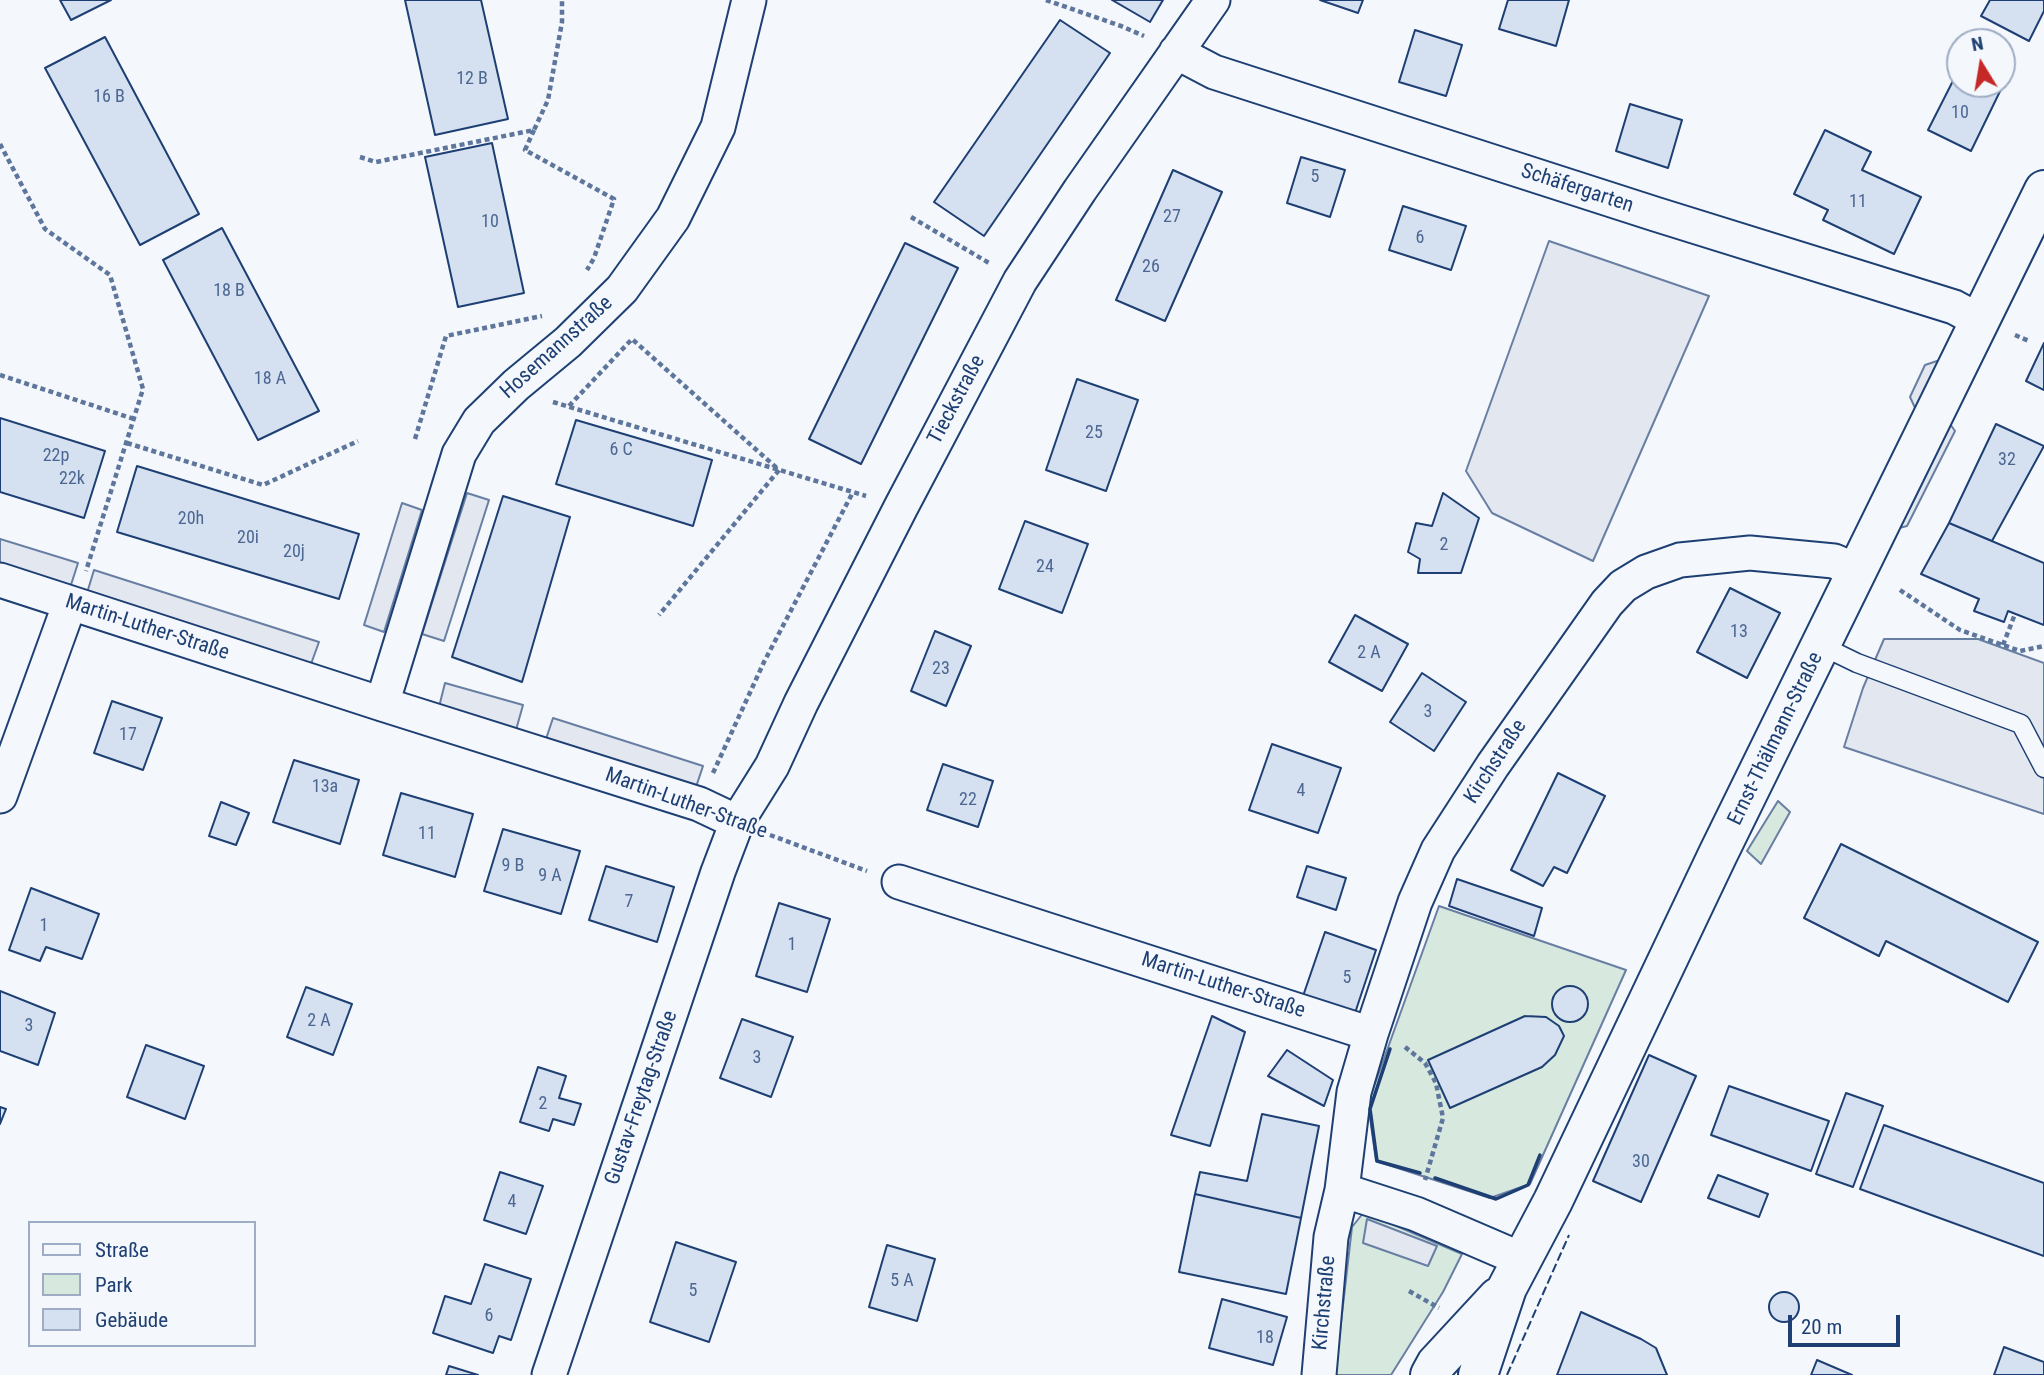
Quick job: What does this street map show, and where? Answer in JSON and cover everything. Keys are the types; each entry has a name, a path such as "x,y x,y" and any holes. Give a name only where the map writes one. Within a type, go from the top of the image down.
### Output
{"street":[{"name":"Hosemannstraße","path":"382,704 459,454 479,421 516,385 568,342 622,289 673,218 718,127 749,0"},
{"name":"Tieckstraße","path":"737,822 772,766 801,703 901,507 1020,281 1213,0"},
{"name":"Schäfergarten","path":"1176,52 1214,72 1954,307 1980,321"},
{"name":"Ernst-Thälmann-Straße","path":"1478,1375 1515,1274 2044,190"},
{"name":"Kirchstraße","path":"1319,1375 1331,1237 1342,1190 1354,1092 1370,1034 1415,902 1438,850 1546,687 1591,623 1623,586 1646,572 1680,560 1750,553 1834,561 1857,571"},
{"name":"Martin-Luther-Straße","path":"0,580 699,804 737,822"},
{"path":"0,796 73,604"},
{"name":"Gustav-Freytag-Straße","path":"549,1375 737,822"},
{"name":"Martin-Luther-Straße","path":"899,882 1370,1034"},
{"path":"1342,1190 1416,1214 1515,1274"},
{"name":"Ernst-Thälmann-Straße","path":"1430,1375 1436,1364 1515,1274"}],"lane":[{"path":"1822,646 1857,663 2021,724 2044,768"}],"path":[{"path":"562,0 562,22 548,100 524,150 614,200 594,258 584,276"},
{"path":"1046,0 1121,26 1176,52"},
{"path":"360,157 376,162 534,130"},
{"path":"0,144 45,229 110,275 143,390 73,604"},
{"path":"911,217 1020,281"},
{"path":"415,439 446,336 545,316"},
{"path":"569,406 632,339 779,470"},
{"path":"0,375 134,419"},
{"path":"516,385 528,394 901,507"},
{"path":"127,443 263,485 358,441"},
{"path":"659,615 779,470"},
{"path":"699,804 764,662 853,492"},
{"path":"1900,590 1961,630 2021,651 2044,646"},
{"path":"2003,645 2015,614"},
{"name":"Martin-Luther-Straße","path":"737,822 899,882"},
{"path":"1370,1034 1404,1046 1425,1063 1436,1083 1443,1118 1416,1214"},
{"path":"1409,1291 1449,1313"}],"green space":[{"path":"1778,801 1790,812 1761,864 1747,851"},
{"path":"1439,906 1626,970 1530,1184 1490,1198 1376,1161 1368,1103"},
{"path":"1364,1212 1462,1254 1443,1292 1391,1375 1335,1375 1352,1227"}],"shaded area":[{"path":"1549,241 1709,296 1593,561 1492,513 1466,471"},
{"path":"1940,360 1916,410 1910,397 1925,365"},
{"path":"1948,421 1955,431 1907,526 1895,529"},
{"path":"467,493 489,500 444,641 422,634"},
{"path":"402,503 422,510 384,632 364,625"},
{"path":"0,539 78,563 70,588 0,565"},
{"path":"94,570 319,642 311,664 87,593"},
{"path":"1884,639 1978,639 2044,663 2044,814 1844,747 1863,688"},
{"path":"445,683 523,705 516,730 439,707"},
{"path":"553,718 703,766 696,787 546,739"},
{"path":"1367,1219 1437,1246 1428,1266 1363,1243"}],"building":[{"path":"60,0 111,0 71,20"},
{"path":"405,0 481,0 508,119 435,135"},
{"path":"1112,0 1163,0 1150,22"},
{"path":"1320,0 1363,0 1358,13"},
{"path":"1508,0 1569,0 1556,46 1499,29"},
{"path":"1990,0 2044,0 2044,11 2029,41 2016,34 2016,28 2004,28 1981,16"},
{"path":"1060,20 1110,53 984,236 934,202"},
{"path":"1415,30 1462,45 1446,96 1399,82"},
{"path":"105,37 199,214 140,245 45,68"},
{"path":"1946,95 1946,98 1997,98 1971,151 1928,130"},
{"path":"1630,104 1682,120 1668,168 1616,151"},
{"path":"1825,130 1871,152 1862,170 1921,197 1894,254 1823,220 1828,210 1794,194"},
{"path":"492,143 524,293 458,307 425,157"},
{"path":"1301,157 1345,170 1330,217 1287,203"},
{"path":"1173,170 1222,192 1165,321 1116,300"},
{"path":"1403,206 1466,226 1451,270 1389,250"},
{"path":"222,228 319,411 258,440 163,260"},
{"path":"905,243 958,268 861,464 809,439"},
{"path":"2044,343 2044,390 2026,381"},
{"path":"1077,379 1138,400 1106,491 1046,470"},
{"path":"0,418 105,451 84,518 0,492"},
{"path":"576,420 712,460 693,526 556,484"},
{"path":"1996,424 2044,446 1992,541 1949,523"},
{"path":"137,466 359,534 339,599 117,532"},
{"path":"1443,493 1479,518 1461,573 1418,573 1420,559 1408,552 1416,523 1432,526"},
{"path":"503,496 570,517 522,682 452,657"},
{"path":"1025,521 1088,544 1062,613 999,589"},
{"path":"1949,523 2044,563 2044,625 2008,611 2004,622 1974,611 1979,599 1921,574"},
{"path":"1730,588 1780,613 1747,678 1697,652"},
{"path":"1355,615 1408,644 1382,691 1329,662"},
{"path":"935,631 971,646 946,706 911,691"},
{"path":"1422,673 1466,702 1434,751 1390,722"},
{"path":"112,701 162,718 143,770 94,753"},
{"path":"1272,744 1341,768 1318,833 1249,810"},
{"path":"294,760 359,780 340,844 273,822"},
{"path":"943,764 993,781 978,827 927,810"},
{"path":"1558,773 1605,796 1567,873 1554,867 1543,886 1511,870"},
{"path":"401,793 473,814 455,877 383,855"},
{"path":"221,802 249,813 236,845 209,836"},
{"path":"503,829 580,851 561,914 484,891"},
{"path":"1841,844 2038,942 2008,1002 1886,941 1879,956 1804,918"},
{"path":"606,866 674,887 657,942 589,920"},
{"path":"1307,866 1346,878 1336,910 1297,897"},
{"path":"1457,879 1542,908 1534,936 1449,906"},
{"path":"31,888 99,914 82,959 46,947 40,961 9,950"},
{"path":"779,903 830,919 807,992 756,976"},
{"path":"1325,932 1376,950 1354,1016 1302,999"},
{"path":"1570,986 1583,991 1588,1004 1583,1017 1570,1022 1557,1017 1552,1004 1557,991"},
{"path":"306,987 352,1004 333,1055 287,1037"},
{"path":"0,991 55,1013 38,1065 0,1051"},
{"path":"1212,1016 1245,1032 1210,1146 1171,1135"},
{"path":"1525,1016 1546,1017 1559,1026 1564,1036 1555,1055 1542,1067 1450,1108 1428,1060"},
{"path":"742,1019 793,1037 771,1097 720,1078"},
{"path":"146,1045 204,1066 185,1119 127,1097"},
{"path":"1287,1050 1333,1080 1324,1106 1268,1076"},
{"path":"1649,1055 1696,1076 1641,1202 1593,1181"},
{"path":"538,1067 566,1076 559,1098 581,1104 574,1125 553,1119 549,1131 520,1122"},
{"path":"1729,1086 1829,1121 1811,1171 1711,1135"},
{"path":"1846,1093 1883,1106 1853,1187 1816,1174"},
{"path":"0,1107 6,1109 0,1124"},
{"path":"1262,1114 1319,1126 1301,1218 1195,1194 1200,1172 1247,1181"},
{"path":"1884,1125 2044,1183 2044,1256 1860,1189"},
{"path":"500,1172 543,1186 526,1234 484,1220"},
{"path":"1718,1175 1768,1194 1759,1217 1708,1198"},
{"path":"1195,1194 1301,1218 1286,1294 1179,1272"},
{"path":"676,1242 736,1262 709,1342 650,1322"},
{"path":"887,1245 935,1259 917,1321 869,1307"},
{"path":"485,1264 531,1279 511,1340 499,1336 493,1353 433,1333 445,1296 471,1304"},
{"path":"1784,1292 1795,1296 1799,1307 1795,1318 1784,1322 1773,1318 1769,1307 1773,1296"},
{"path":"1222,1299 1287,1317 1273,1365 1209,1348"},
{"path":"1581,1312 1656,1348 1667,1375 1557,1375"},
{"path":"2004,1347 2044,1362 2044,1375 1994,1375"},
{"path":"1817,1360 1852,1375 1811,1375"},
{"path":"449,1366 478,1375 446,1375"}],"fence":[{"path":"1507,1375 1569,1235"}],"wall":[{"path":"1390,1049 1370,1109 1377,1161 1420,1173"},
{"path":"1435,1178 1496,1199 1528,1185 1540,1155"}]}
